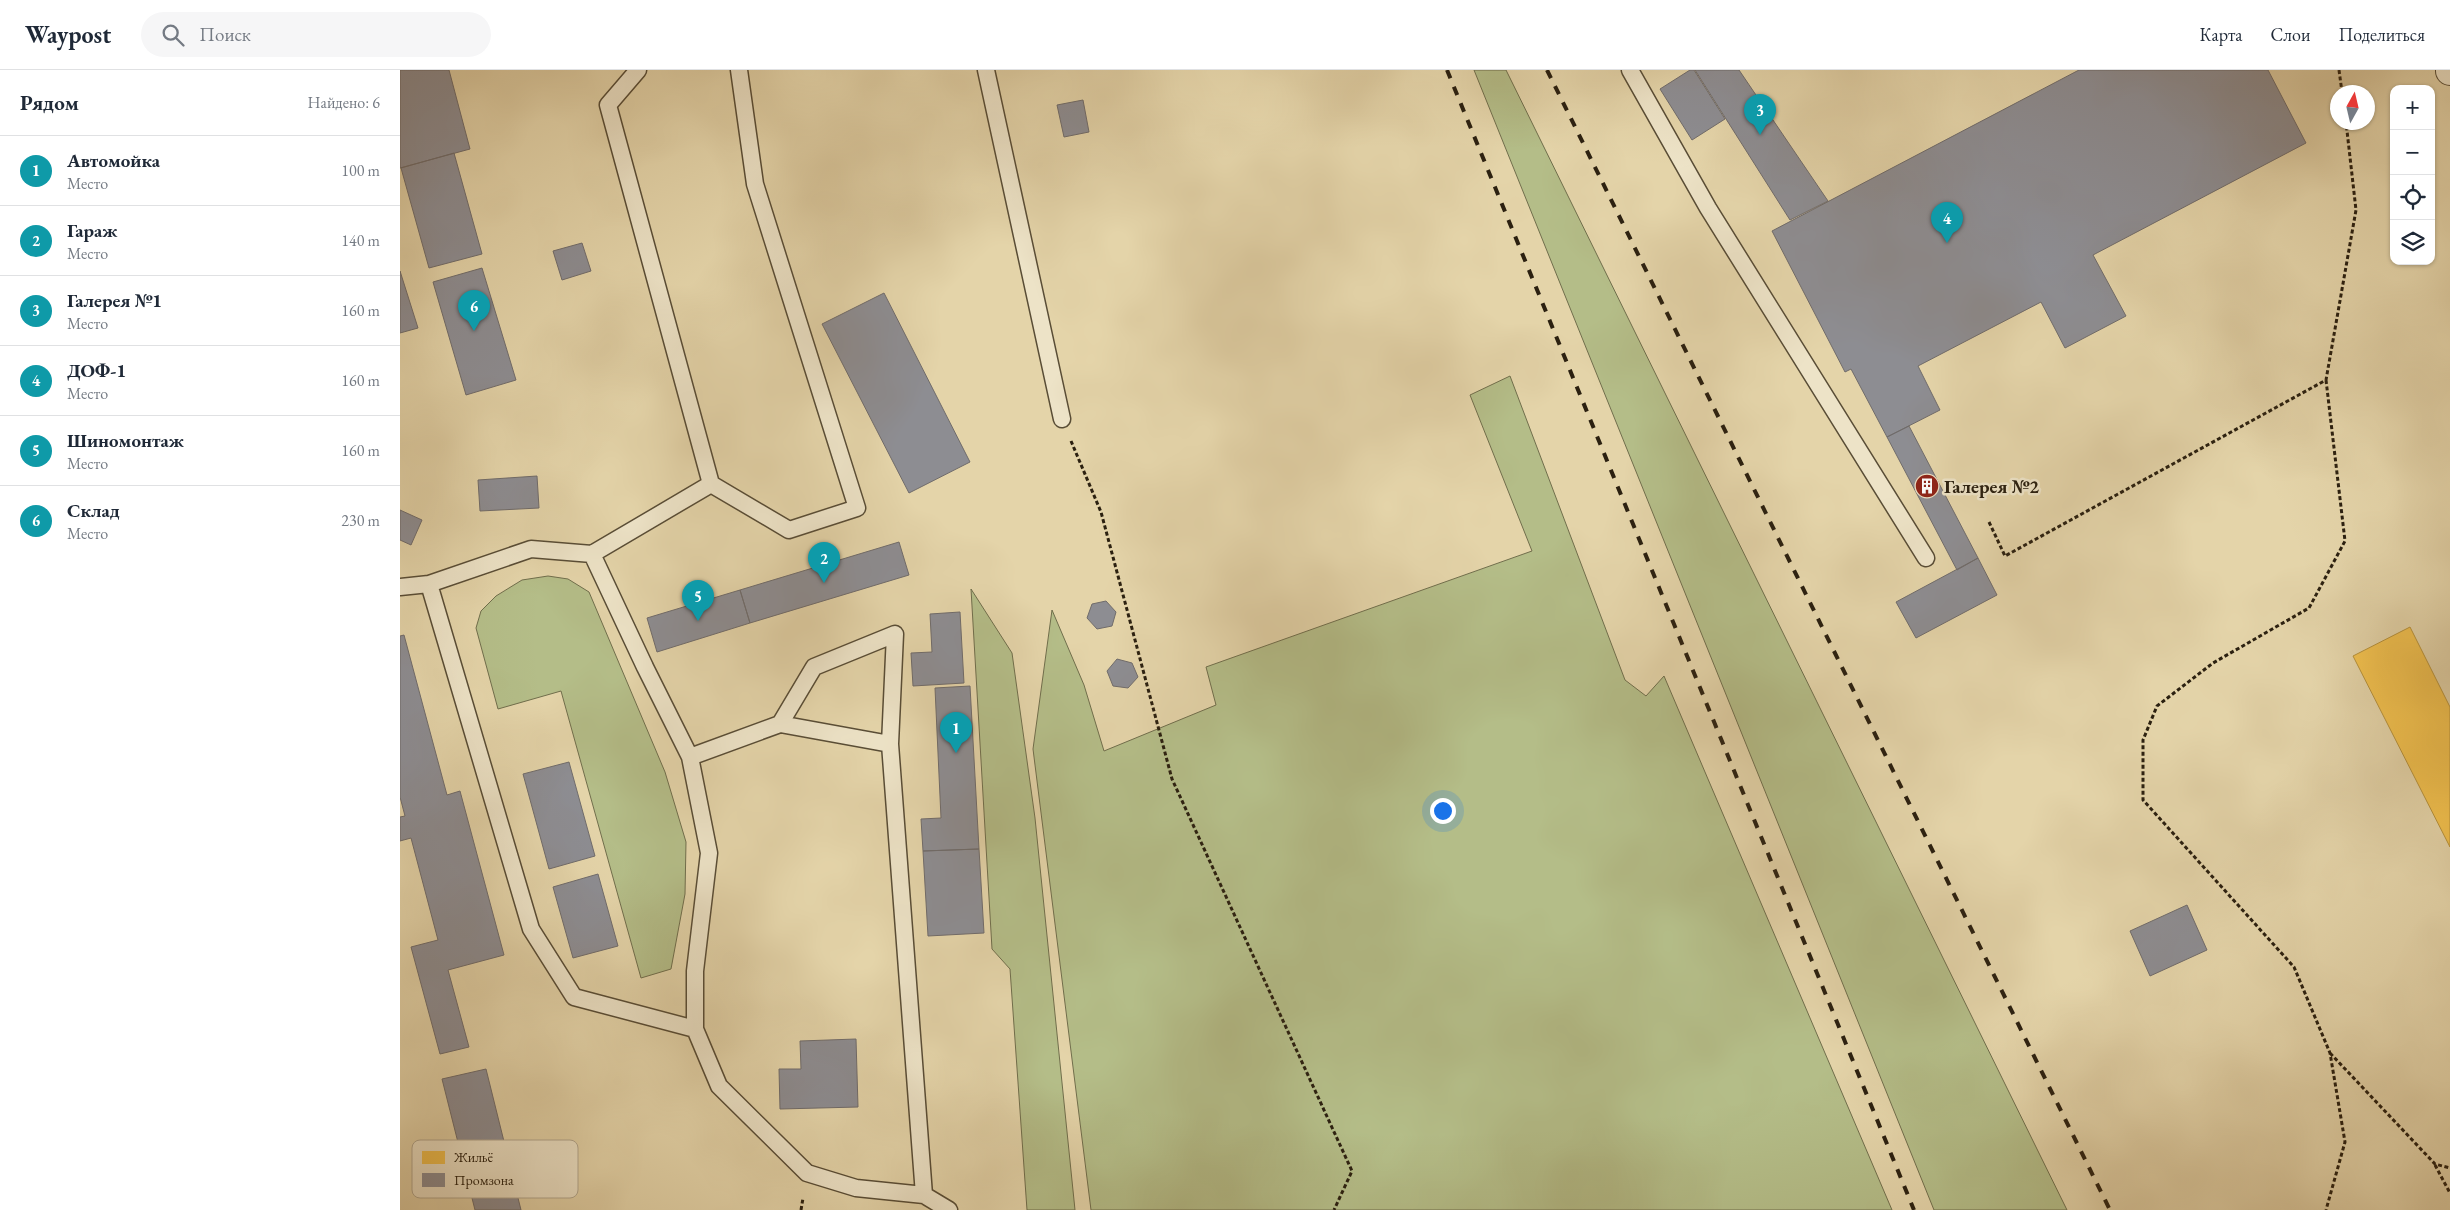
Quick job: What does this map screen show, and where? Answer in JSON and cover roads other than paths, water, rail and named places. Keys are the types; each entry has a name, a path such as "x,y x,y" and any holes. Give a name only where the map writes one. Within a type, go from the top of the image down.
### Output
{"lane":[{"path":"638,70 608,105 712,484 789,530 857,508 755,184 739,70"},
{"path":"986,70 1062,419"},
{"path":"1630,70 1708,208 1926,558"},
{"path":"400,587 429,584 531,549 592,554 712,484"},
{"path":"592,554 690,757 710,853 695,971 694,1029 719,1086 806,1173 856,1188 924,1195 949,1210"},
{"path":"429,584 530,929 574,997 694,1029"},
{"path":"780,724 814,667 895,634 890,744 924,1195"},
{"path":"690,757 780,724 890,744"}],"railway":[{"path":"1447,70 1914,1210"},
{"path":"1547,70 2110,1210"}],"place":[{"name":"Галерея №1","path":"1760,135"},
{"name":"ДОФ-1","path":"1947,243"},
{"name":"Склад","path":"474,331"},
{"name":"Галерея №2","path":"1927,486"},
{"name":"Гараж","path":"824,583"},
{"name":"Шиномонтаж","path":"698,621"},
{"name":"Автомойка","path":"956,753"}]}
